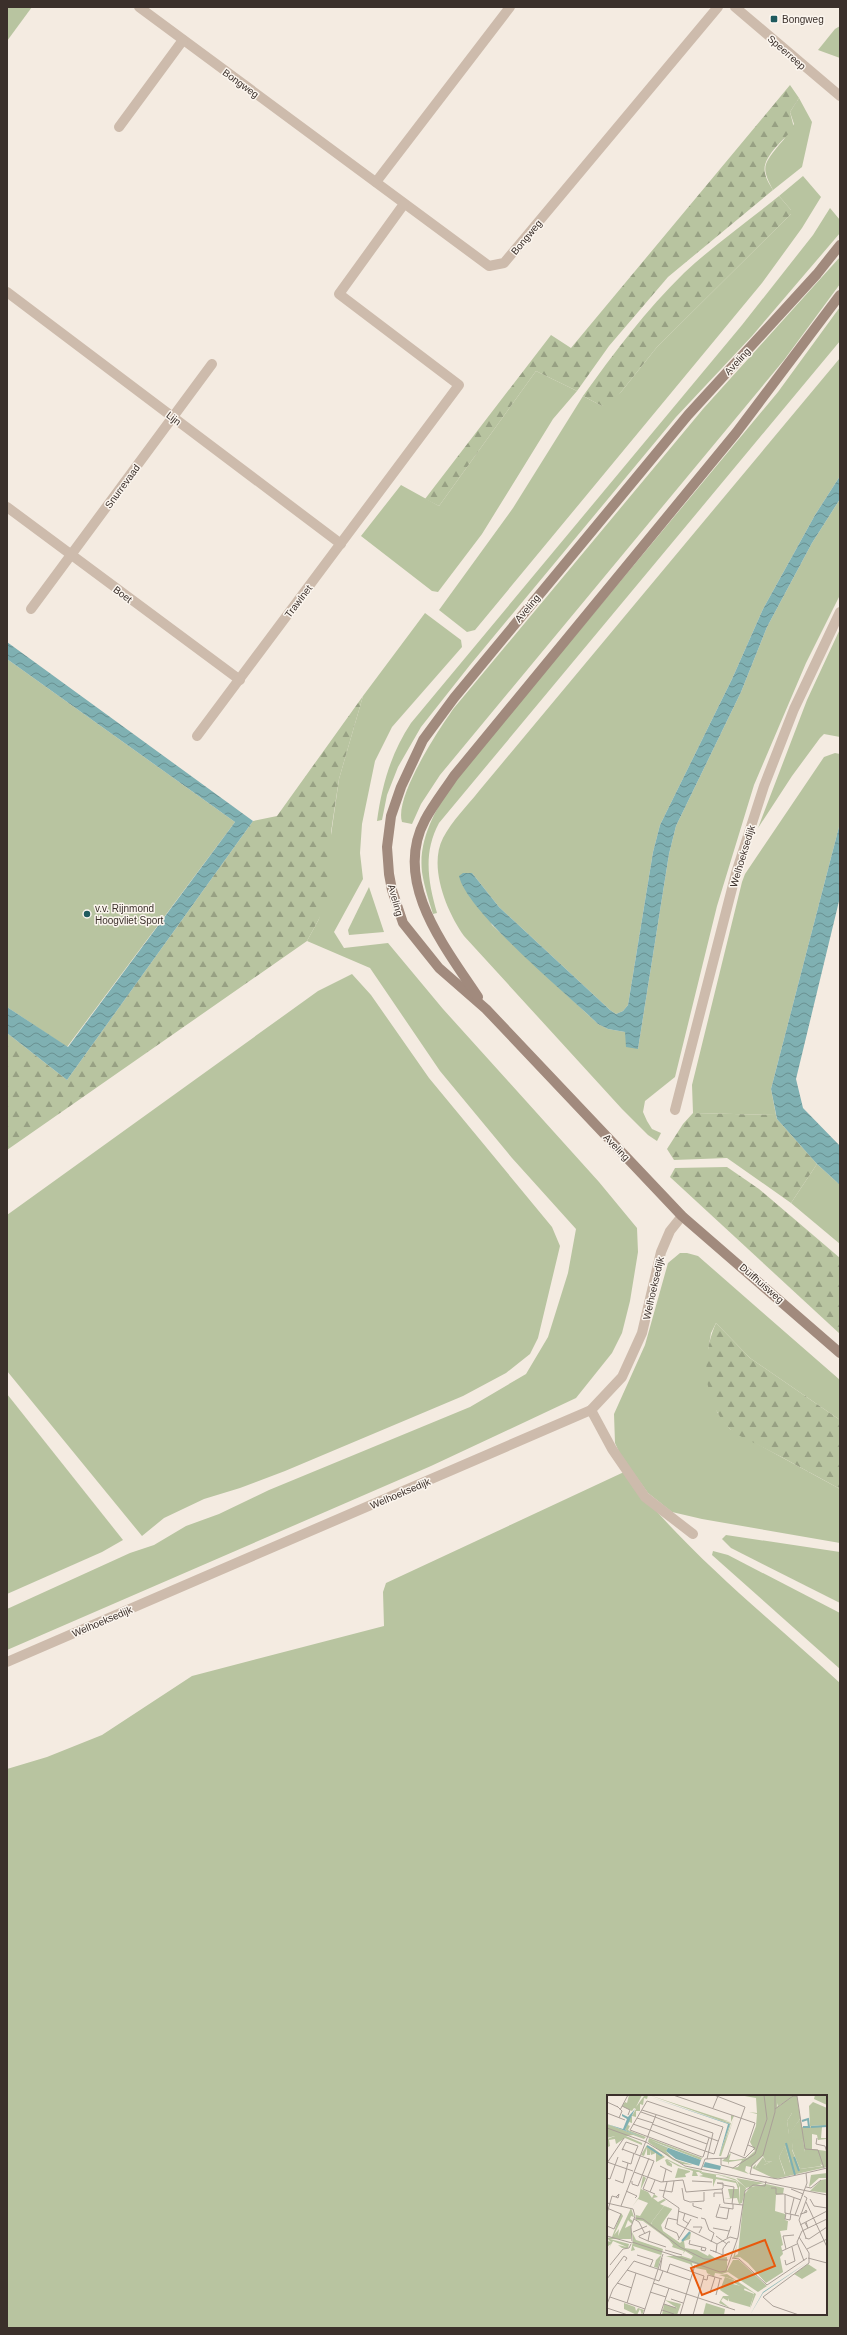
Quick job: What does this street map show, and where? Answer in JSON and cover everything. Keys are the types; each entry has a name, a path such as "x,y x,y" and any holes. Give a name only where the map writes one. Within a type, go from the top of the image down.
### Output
{"main road":[{"name":"Aveling","path":"682,1216 486,1009 439,968 403,923 392,890 387,847 391,816 404,781 423,740 454,698 688,415 817,274 840,245"},
{"name":"Aveling","path":"486,1009 437,936 415,882 414,866 416,848 425,821 454,776 736,433 840,296"},
{"name":"Duifhuisweg","path":"682,1216 840,1353"}],"street":[{"name":"Bongweg","path":"139,7 489,266 504,263 718,7"},
{"path":"376,182 510,7"},
{"name":"Speerreep","path":"734,7 840,96"},
{"path":"119,127 183,40"},
{"name":"Trawlnet","path":"197,736 459,385 339,294 404,204"},
{"name":"Lijn","path":"7,292 341,544"},
{"name":"Snurrevaad","path":"31,609 212,364"},
{"name":"Boet","path":"7,507 240,680"},
{"name":"Welhoeksedijk","path":"676,1110 736,873 764,786 794,708 840,612"},
{"name":"Welhoeksedijk","path":"7,1662 591,1410 622,1377 642,1333 661,1252 670,1231 682,1216"},
{"path":"591,1410 612,1449 645,1497 693,1534"}],"green space":[{"path":"7,7 32,7 7,41"},
{"path":"840,26 840,58 818,50 835,29"},
{"path":"790,85 799,98 790,112 794,128 770,155 765,167 766,177 773,190 668,277 609,346 577,391 536,371 439,506 425,499 551,335 571,348"},
{"path":"799,98 812,122 802,167 773,190 765,171 767,162 794,124 790,112"},
{"path":"803,176 821,197 802,228 762,283 475,630 467,632 439,610 513,508 583,396 602,406 621,392 657,347 791,214 791,210 779,196"},
{"path":"779,196 791,210 791,214 657,347 621,392 607,405 602,406 583,396 631,332 670,287 707,253"},
{"path":"830,208 840,220 840,233 752,336 676,417 470,665 421,727 398,767 387,795 382,820 377,821 388,770 398,746 411,723 742,325 813,235"},
{"path":"840,257 840,284 784,360 440,775 421,804 412,824 402,822 401,811 411,780 438,731 454,708 703,409"},
{"path":"840,307 840,341 439,823 434,834 429,856 429,878 437,913 433,914 422,872 423,847 430,823 455,780 778,392"},
{"path":"840,358 840,476 815,515 763,609 732,679 660,825 653,852 628,1005 623,1011 616,1014 610,1010 499,907 472,873 492,925 598,1024 608,1029 625,1032 638,1049 669,854 676,826 741,692 767,627 812,543 840,499 840,595 806,663 754,785 717,906 675,1077 645,1101 643,1112 647,1121 652,1129 661,1133 657,1141 648,1135 622,1109 464,936 451,915 442,889 438,862 439,850 443,838 460,814"},
{"path":"536,371 577,391 553,419 482,534 438,592 432,591 361,536 401,485 439,506"},
{"path":"425,613 461,640 462,647 392,727 375,761 362,824 360,853 363,879 334,932 344,948 388,943 443,1009 599,1182 637,1228 638,1252 630,1301 622,1333 612,1353 576,1398 431,1466 7,1650 7,1609 130,1553 154,1545 186,1526 219,1514 269,1490 470,1407 526,1374 548,1337 568,1273 576,1229 512,1158 440,1071 370,968 307,941 319,919 339,779 363,696"},
{"path":"840,629 840,737 824,734 820,738 792,776 758,828 807,700"},
{"name":"v.v. Rijnmond Hoogvliet Sport","path":"7,659 235,822 67,1047 7,1007"},
{"path":"363,696 339,779 331,832 331,888 319,919 307,941 7,1150 7,1033 67,1080 253,821 277,816"},
{"path":"835,753 840,754 840,823 771,1089 776,1115 693,1113 692,1085 745,874 824,757"},
{"path":"369,887 384,932 349,935 348,930"},
{"path":"352,974 371,995 429,1078 552,1227 560,1246 538,1338 530,1354 506,1373 463,1396 285,1471 240,1488 204,1499 164,1518 142,1536 7,1371 7,1215 318,991"},
{"path":"693,1113 776,1115 777,1119 817,1164 791,1203 727,1158 674,1160 667,1149 683,1124"},
{"path":"817,1164 840,1185 840,1244 791,1203"},
{"path":"727,1167 759,1189 840,1258 840,1334 670,1177 675,1168"},
{"path":"680,1253 698,1256 840,1380 840,1420 750,1358 716,1323 711,1333 708,1351 717,1412 730,1429 840,1489 840,1543 702,1519 672,1512 648,1493 620,1454 615,1443 614,1414 645,1345 668,1263"},
{"path":"716,1323 750,1358 840,1420 840,1489 737,1434 730,1429 721,1418 709,1392 706,1364 711,1336"},
{"path":"7,1394 123,1540 102,1552 7,1594"},
{"path":"624,1472 647,1501 699,1556 840,1683 840,2328 7,2328 7,1769 47,1757 102,1735 192,1676 384,1626 383,1592 386,1583"},
{"path":"726,1535 840,1552 840,1603 731,1548 722,1539"},
{"path":"713,1551 728,1555 840,1613 840,1669 712,1555"}],"water":[{"path":"840,476 840,499 812,543 767,627 741,692 676,826 669,854 638,1049 626,1047 625,1032 608,1029 598,1024 498,931 466,891 459,876 463,873 472,873 499,907 610,1010 616,1014 623,1011 628,1005 653,852 660,825 732,679 763,609 815,515"},
{"path":"7,642 253,821 67,1080 7,1033 7,1007 68,1047 235,822 7,659"},
{"path":"840,823 840,897 796,1079 803,1108 840,1146 840,1185 817,1164 777,1119 771,1089"}],"place":[{"name":"Bongweg","path":"774,19"},
{"name":"v.v. Rijnmond Hoogvliet Sport","path":"87,914"}]}
